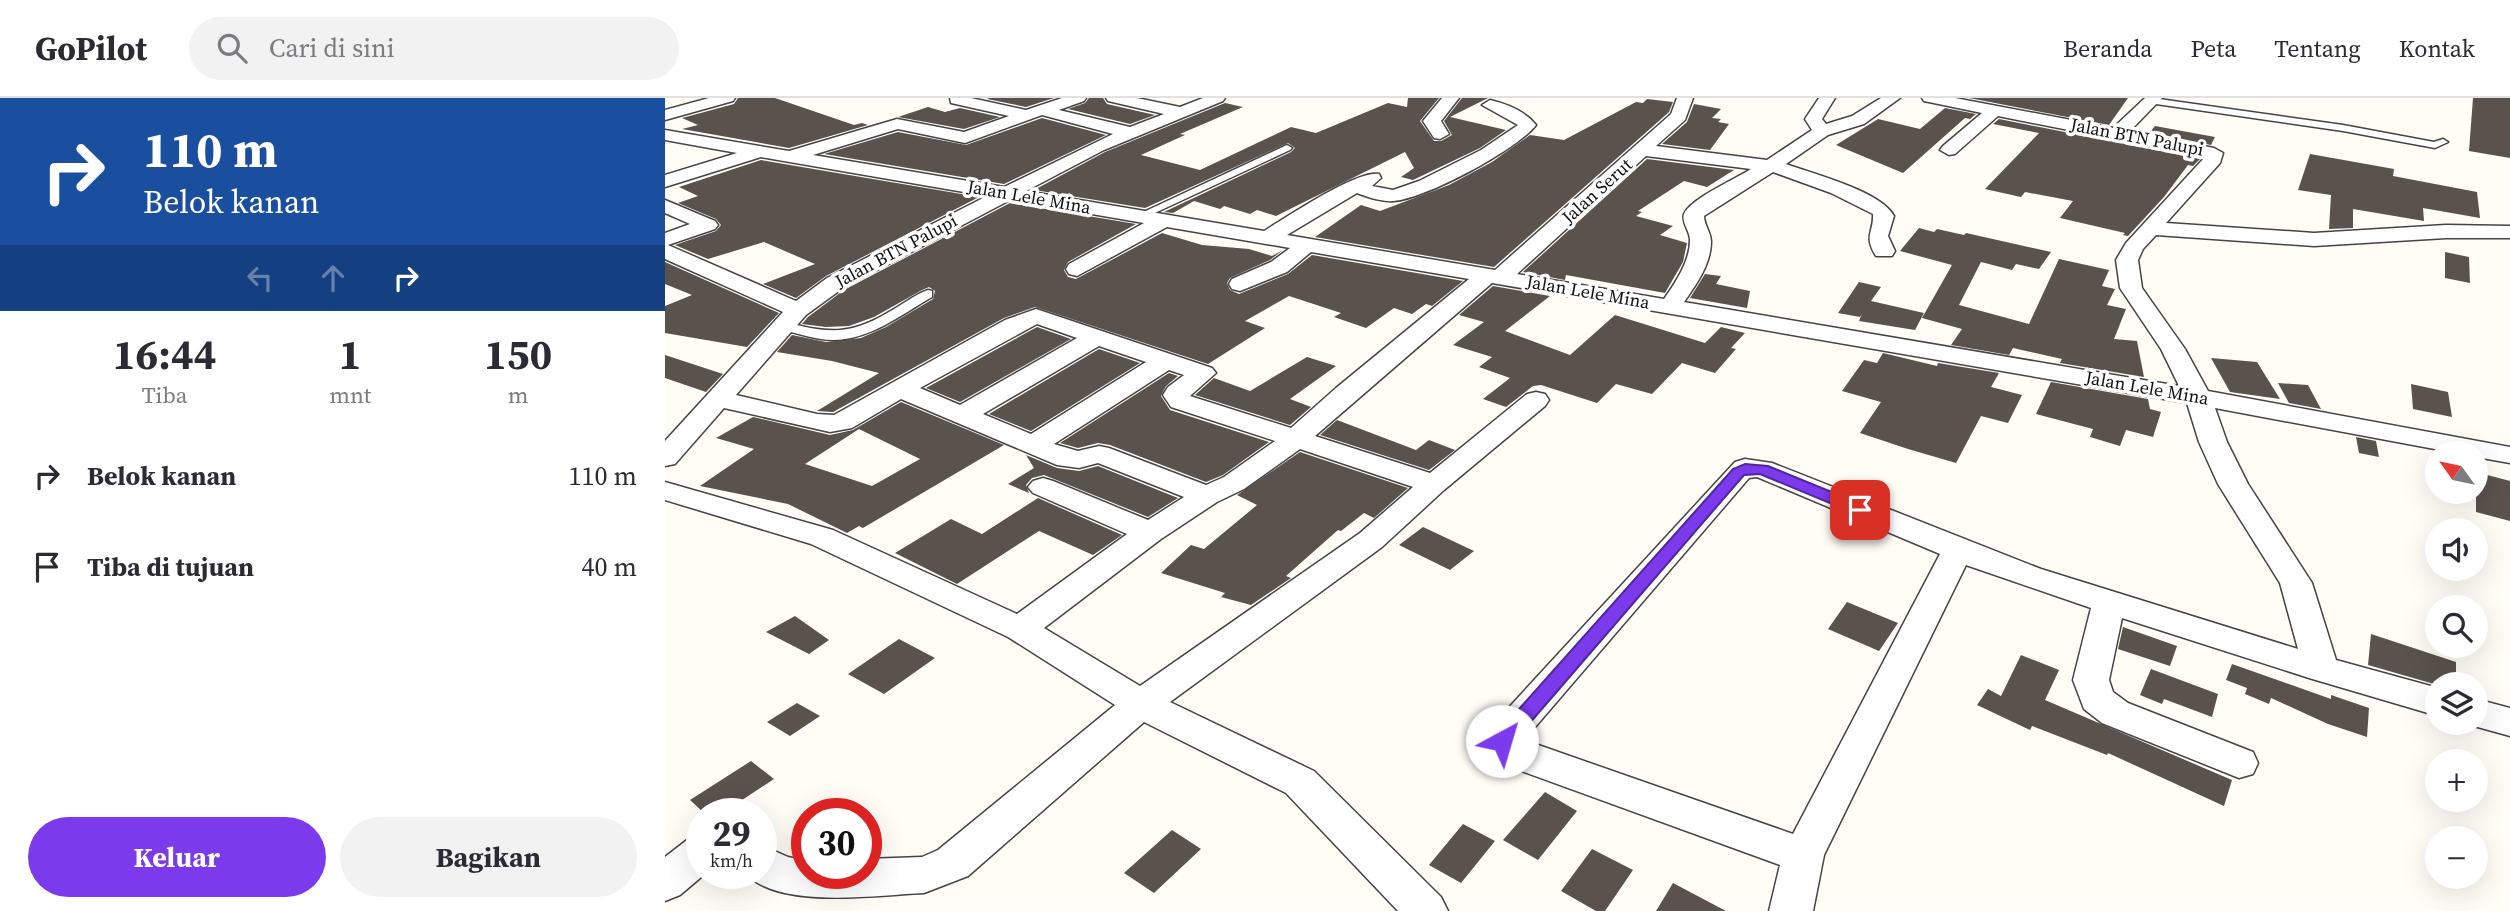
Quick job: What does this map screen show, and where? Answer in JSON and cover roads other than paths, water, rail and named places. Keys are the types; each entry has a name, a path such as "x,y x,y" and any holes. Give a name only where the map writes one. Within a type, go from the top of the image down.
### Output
{"street":[{"path":"665,115 727,98"},
{"path":"790,156 892,124 962,138 1078,98"},
{"path":"1114,98 1180,112"},
{"name":"Jalan BTN Palupi","path":"665,458 791,318 845,277 1006,193 1132,132 1217,98"},
{"path":"1355,187 1387,196 1407,192 1500,147 1524,131 1527,125 1520,117 1495,102 1459,98 1432,121 1440,134"},
{"name":"Jalan Serut","path":"1020,629 1150,533 1207,496 1234,483 1296,439 1354,387 1495,276 1642,150 1679,116 1685,98"},
{"path":"1822,131 1813,119 1827,98"},
{"path":"1858,120 1892,98"},
{"path":"2118,133 2153,99"},
{"path":"957,100 1132,132"},
{"path":"1670,306 1692,273 1698,255 1701,238 1699,227 1693,220 1694,214 1703,206 1801,148 1822,131 1916,101"},
{"name":"Jalan BTN Palupi","path":"1916,101 1955,102 2200,148 2216,155 2133,247 2127,260 2128,280 2137,298 2173,349 2198,397 2213,442 2232,484 2296,583 2321,668"},
{"path":"1948,150 1996,110"},
{"name":"Jalan Lele Mina","path":"665,135 2198,397 2510,455"},
{"path":"1642,150 1769,166 1838,189 1881,210 1884,216 1877,231 1877,239 1884,251"},
{"path":"665,181 761,152"},
{"path":"1266,239 1381,174"},
{"path":"665,206 708,225 665,240"},
{"path":"1077,269 1164,220"},
{"path":"2149,228 2308,239 2475,230 2510,232"},
{"path":"1240,284 1279,267 1308,244"},
{"path":"665,251 791,318"},
{"path":"718,399 830,424 857,416 900,389 1032,317 1098,336 1203,373 1177,393 1180,401 1434,484"},
{"path":"962,415 1098,336"},
{"path":"1033,445 1168,359"},
{"path":"900,389 1073,461 1099,454 1207,496"},
{"path":"777,873 799,879 924,876 953,863 1141,705 1371,540 1536,400"},
{"path":"1803,855 1515,753 1505,747 1503,737 1745,468 1762,470 2030,577 2425,698"},
{"path":"1043,487 1150,533"},
{"path":"665,491 822,537 1020,629 1141,705 1300,782 1422,910"},
{"path":"1791,911 1803,855 1958,550"},
{"path":"2109,601 2091,680 2097,699 2115,713 2239,763"},
{"path":"2488,716 2510,722"},
{"path":"665,882 686,865"}],"lane":[{"path":"2153,99 2435,145 2443,142"},
{"path":"1140,216 1287,148"},
{"path":"791,318 832,336 847,335 865,329 928,294"}]}
